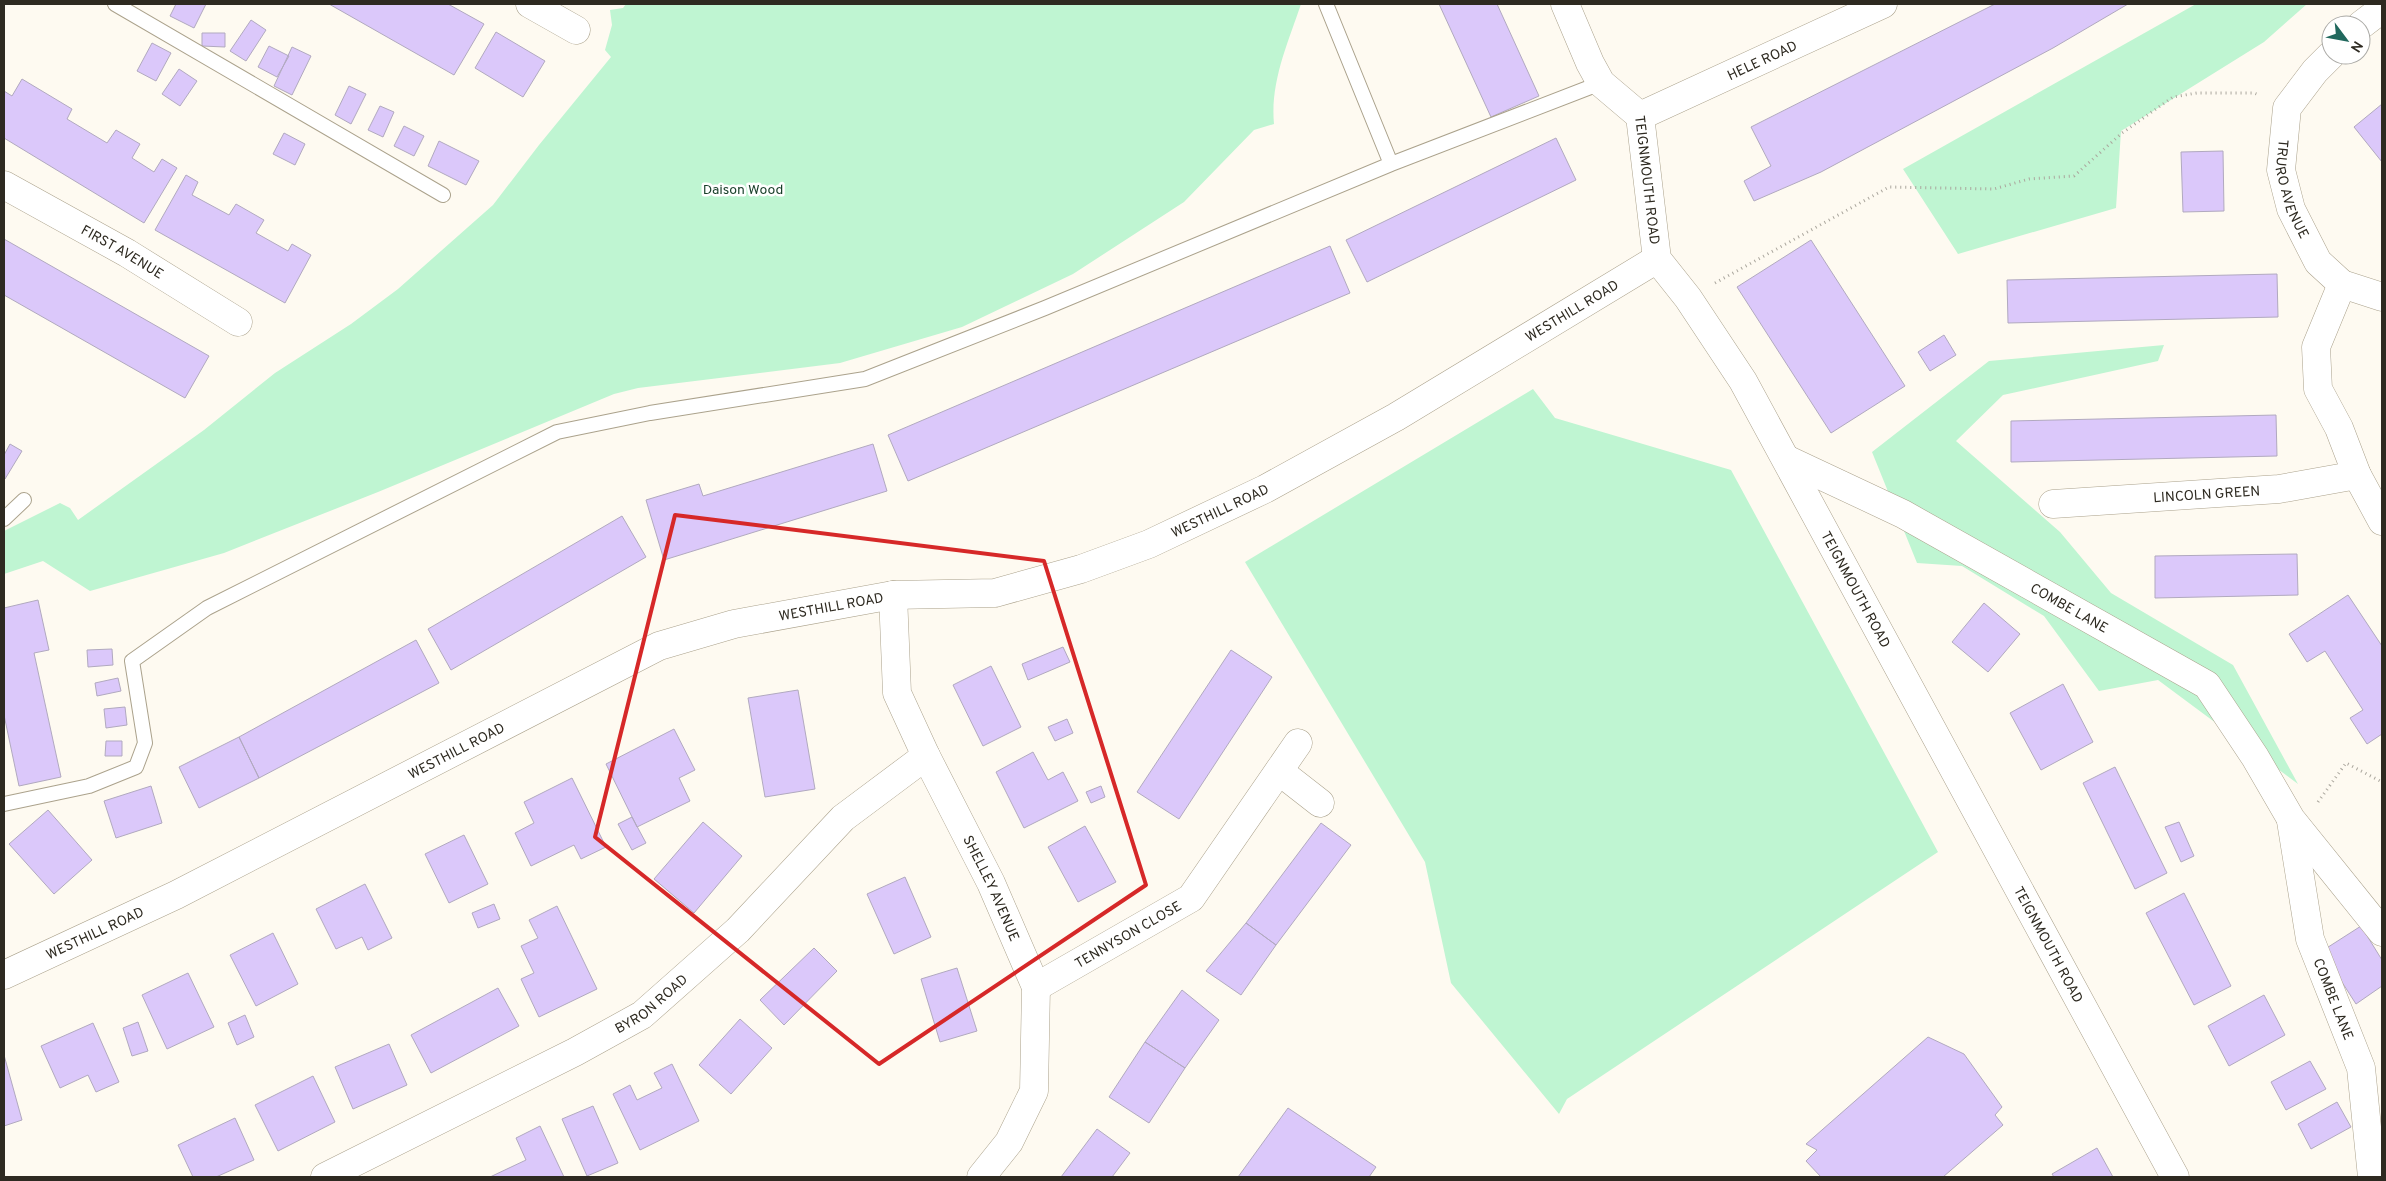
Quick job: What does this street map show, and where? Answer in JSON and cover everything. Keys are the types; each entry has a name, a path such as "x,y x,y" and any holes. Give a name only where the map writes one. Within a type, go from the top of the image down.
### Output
{"street":[{"path":"530,4 576,30"},
{"name":"TEIGNMOUTH ROAD","path":"1565,4 1600,83 1640,116 1657,259 1688,298 1743,381 1788,460 1835,553 2175,1177"},
{"name":"HELE ROAD","path":"1640,116 1883,4"},
{"path":"2371,17 2382,9"},
{"path":"2287,108 2321,64"},
{"name":"TRURO AVENUE","path":"2287,108 2281,170 2291,209 2318,262 2342,284 2382,297"},
{"name":"FIRST AVENUE","path":"4,185 126,253 238,322"},
{"name":"WESTHILL ROAD","path":"4,975 176,895 658,646 734,624 893,595 995,593 1081,569 1149,544 1265,489 1396,417 1657,259"},
{"path":"2342,284 2316,347 2318,390 2339,428 2357,475 2382,521"},
{"name":"COMBE LANE","path":"1788,460 1903,514 2206,685 2255,757 2295,824 2382,932"},
{"name":"LINCOLN GREEN","path":"2053,504 2279,489 2357,475"},
{"name":"SHELLEY AVENUE","path":"893,595 898,692 926,756 990,884 1036,987 1034,1091 1009,1142 981,1177"},
{"name":"TENNYSON CLOSE","path":"1036,987 1191,898 1298,743"},
{"name":"BYRON ROAD","path":"325,1177 574,1052 642,1015 738,930 843,818 926,756"},
{"path":"1279,771 1320,803"},
{"name":"COMBE LANE","path":"2295,824 2310,939 2361,1068 2372,1177"}],"lane":[{"path":"115,4 443,196"},
{"path":"1326,4 1391,164"},
{"path":"4,804 89,786 136,767 145,742 132,661 207,608 557,432 650,413 866,379 1045,308 1391,164 1600,83"},
{"path":"4,520 24,500"}],"path":[{"path":"1688,298 1889,187 1994,189 2029,179 2074,176 2122,133 2174,97 2197,93 2254,93 2287,108"},
{"path":"2295,824 2346,763 2382,782"}],"highlighted area":[{"path":"675,515 1044,561 1146,885 879,1064 595,837"}],"green space":[{"name":"Daison Wood","path":"626,4 1301,4 1277,78 1273,108 1274,124 1254,130 1184,202 1073,274 962,327 840,363 638,388 614,394 378,492 224,553 90,591 43,561 4,574 4,531 60,503 70,508 78,520 204,430 275,373 351,324 398,289 493,205 611,57 605,50 612,25 610,10 623,8"},
{"path":"2196,4 2307,4 2264,42 2121,131 2116,208 1958,254 1903,169"},
{"path":"2164,345 2158,361 2003,395 1956,441 2060,532 2111,593 2233,665 2298,784 2158,680 2099,691 2044,616 1962,566 1917,563 1872,452 1989,361"},
{"path":"1533,389 1555,418 1731,470 1938,852 1567,1099 1559,1114 1451,983 1425,862 1245,562"}],"building":[{"path":"176,4 206,4 194,28 170,16"},
{"path":"329,4 448,4 484,24 454,75"},
{"path":"1439,4 1497,4 1539,96 1491,117"},
{"path":"1995,4 2128,4 2053,48 1821,172 1754,201 1744,181 1771,166 1751,127"},
{"path":"251,20 266,30 246,61 230,51"},
{"path":"496,32 545,61 523,97 475,68"},
{"path":"202,33 225,33 225,47 202,46"},
{"path":"152,43 171,53 156,81 137,71"},
{"path":"269,46 289,56 277,77 258,67"},
{"path":"292,47 311,56 292,95 274,86"},
{"path":"179,69 197,81 180,106 162,94"},
{"path":"22,79 72,109 67,119 107,143 116,130 140,144 132,158 154,172 162,159 177,168 144,223 4,138 4,91 12,96"},
{"path":"349,86 366,94 351,124 335,115"},
{"path":"2382,104 2382,162 2354,127"},
{"path":"380,106 394,112 383,137 368,130"},
{"path":"404,126 424,136 414,156 394,146"},
{"path":"284,133 305,144 295,165 273,154"},
{"path":"1556,138 1576,180 1367,282 1346,240"},
{"path":"439,141 479,161 466,185 428,166"},
{"path":"2223,151 2224,211 2183,212 2181,152"},
{"path":"186,175 198,182 192,195 229,215 236,204 264,220 256,233 288,251 292,244 311,255 285,303 155,230"},
{"path":"4,239 209,356 185,398 4,295"},
{"path":"1811,240 1905,386 1831,433 1737,287"},
{"path":"1330,246 1350,293 908,481 888,435"},
{"path":"2277,274 2278,317 2008,323 2007,280"},
{"path":"1944,335 1956,355 1930,371 1918,352"},
{"path":"2276,415 2277,456 2011,462 2011,421"},
{"path":"10,444 22,451 5,479 4,455"},
{"path":"873,444 887,491 664,560 646,500 699,484 703,496"},
{"path":"622,516 646,557 451,670 428,629"},
{"path":"2297,554 2298,595 2155,598 2155,556"},
{"path":"2348,595 2382,646 2382,734 2367,744 2350,718 2363,710 2325,651 2307,662 2289,634"},
{"path":"38,600 49,650 34,653 61,777 19,786 4,715 4,608"},
{"path":"1984,603 2020,634 1988,672 1952,642"},
{"path":"416,640 439,683 259,778 239,737"},
{"path":"1063,647 1070,662 1028,680 1022,664"},
{"path":"112,649 113,665 88,667 87,650"},
{"path":"1231,650 1272,677 1179,819 1137,792"},
{"path":"991,666 1021,727 983,746 953,685"},
{"path":"118,678 121,691 97,696 95,683"},
{"path":"2063,684 2093,742 2041,770 2010,713"},
{"path":"798,690 815,789 765,797 748,698"},
{"path":"125,707 127,725 106,728 104,709"},
{"path":"1067,719 1073,733 1055,741 1048,727"},
{"path":"674,729 695,770 679,778 690,801 637,827 606,764"},
{"path":"239,737 259,778 199,808 179,767"},
{"path":"106,741 122,741 122,756 105,756"},
{"path":"1033,752 1048,780 1063,772 1078,801 1024,828 996,772"},
{"path":"2115,767 2167,873 2135,889 2083,783"},
{"path":"572,778 606,847 581,859 574,845 531,866 515,833 534,823 524,802"},
{"path":"151,786 162,823 116,838 104,801"},
{"path":"1101,786 1105,797 1091,803 1086,792"},
{"path":"48,810 92,860 54,894 9,844"},
{"path":"632,817 646,843 632,850 618,824"},
{"path":"703,822 742,856 694,913 654,879"},
{"path":"2179,822 2194,856 2181,862 2165,827"},
{"path":"1321,823 1351,845 1276,945 1246,923"},
{"path":"1085,826 1116,882 1078,902 1048,847"},
{"path":"464,835 488,884 449,903 425,854"},
{"path":"905,877 931,937 894,954 867,894"},
{"path":"365,884 392,938 368,950 362,937 336,949 316,909"},
{"path":"2184,893 2231,986 2194,1005 2146,913"},
{"path":"494,904 500,919 478,928 472,913"},
{"path":"557,906 597,989 539,1017 521,979 534,973 521,946 538,938 529,920"},
{"path":"1246,923 1276,945 1241,995 1206,971"},
{"path":"2361,926 2382,960 2382,986 2356,1004 2322,951"},
{"path":"273,933 298,984 256,1006 230,955"},
{"path":"814,948 837,971 784,1025 760,1000"},
{"path":"957,968 977,1031 940,1042 921,979"},
{"path":"188,973 214,1027 167,1049 142,995"},
{"path":"498,988 519,1026 431,1073 411,1035"},
{"path":"1182,990 1219,1020 1185,1068 1145,1042"},
{"path":"2264,995 2285,1035 2229,1066 2208,1026"},
{"path":"245,1015 254,1037 237,1045 228,1023"},
{"path":"740,1019 772,1048 731,1094 699,1065"},
{"path":"138,1022 148,1051 132,1056 123,1028"},
{"path":"93,1023 119,1082 96,1092 88,1075 60,1088 41,1046"},
{"path":"1928,1037 1964,1054 2002,1107 1995,1115 2003,1125 1943,1177 1821,1177 1806,1161 1817,1150 1806,1144"},
{"path":"1145,1042 1185,1068 1149,1123 1109,1097"},
{"path":"389,1044 407,1085 353,1109 335,1067"},
{"path":"4,1055 22,1120 4,1126"},
{"path":"2310,1061 2326,1089 2286,1110 2271,1082"},
{"path":"672,1064 699,1121 640,1150 613,1094 630,1085 637,1100 662,1088 654,1073"},
{"path":"313,1076 335,1122 278,1151 255,1105"},
{"path":"2337,1102 2351,1127 2311,1149 2298,1124"},
{"path":"593,1106 618,1163 587,1176 562,1119"},
{"path":"1288,1108 1376,1167 1369,1177 1238,1177"},
{"path":"235,1118 254,1160 216,1177 193,1177 178,1145"},
{"path":"540,1126 564,1177 490,1177 526,1160 516,1138"},
{"path":"1097,1129 1130,1153 1112,1177 1061,1177"},
{"path":"2097,1148 2113,1177 2054,1177 2052,1174"}]}
